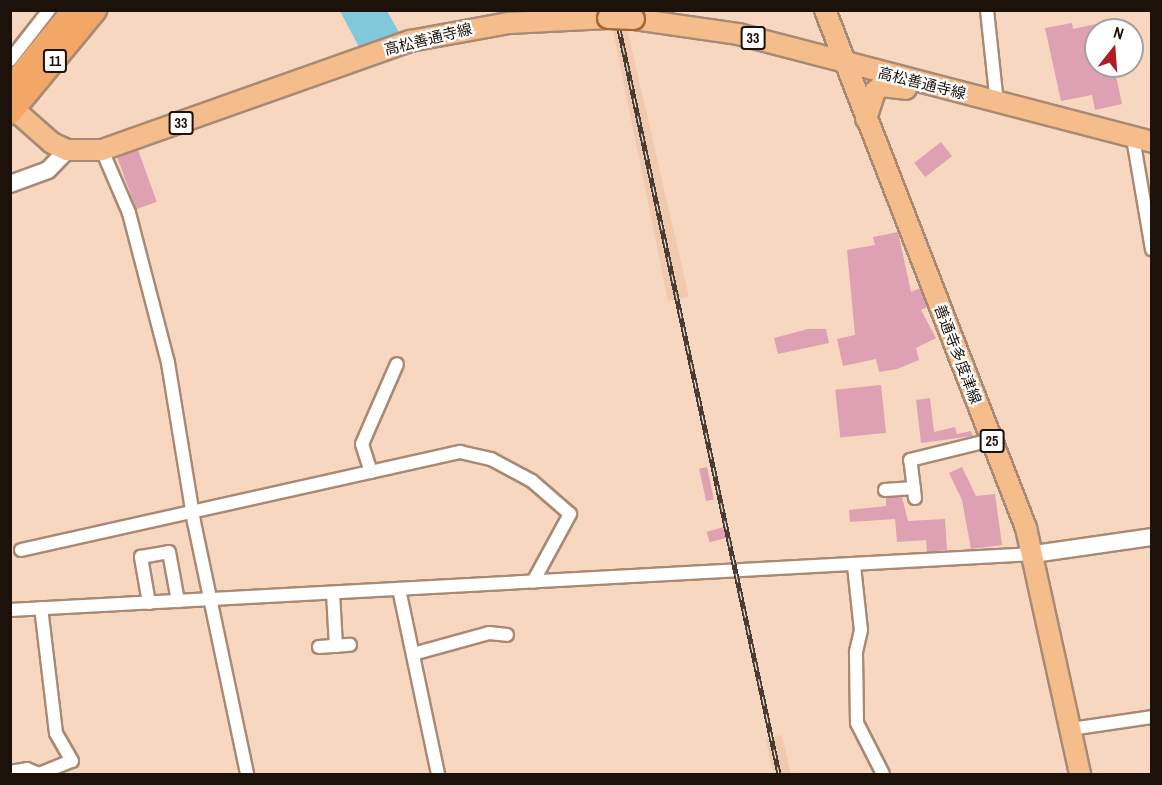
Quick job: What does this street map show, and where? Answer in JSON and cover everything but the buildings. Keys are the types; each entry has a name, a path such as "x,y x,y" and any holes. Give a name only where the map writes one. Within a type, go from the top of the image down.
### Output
{"highway":[{"path":"48,41 65,10"},
{"name":"11","path":"10,86 72,10"},
{"name":"11","path":"11,110 97,10"}],"main road":[{"path":"738,34 758,34 816,49 827,36 827,15"},
{"name":"善通寺多度津線","path":"827,15 1034,554 1080,774"},
{"name":"高松善通寺線","path":"67,150 102,150 410,41 509,23 608,18 634,19 738,34 1142,140"},
{"path":"856,90 860,75 870,70"},
{"path":"866,119 875,90 882,86 965,94"},
{"path":"11,110 37,132 67,150"}],"street":[{"path":"10,60 49,10"},
{"path":"987,10 996,94"},
{"path":"1142,140 1152,249"},
{"path":"10,184 48,170 67,150"},
{"path":"102,150 129,213 168,363 209,600 247,774"},
{"path":"371,472 362,444 397,363"},
{"path":"885,490 914,493 910,460 933,451 991,440"},
{"path":"21,550 194,514 460,452 490,459 532,481 570,514 533,582"},
{"path":"10,610 854,566 1034,554 1152,537"},
{"path":"149,603 141,557 169,552 178,601"},
{"path":"854,566 861,630 856,652 857,723 883,774"},
{"path":"399,590 438,774"},
{"path":"333,593 336,646"},
{"path":"10,772 27,769 39,774 72,761 56,733 41,609"},
{"path":"412,654 489,633 507,635"},
{"path":"319,647 350,645"},
{"path":"1071,729 1152,717"}],"shaded area":[{"path":"609,11 623,11 689,297 668,301"},
{"path":"782,735 791,774 774,774 769,756 766,738"}],"water":[{"path":"340,11 387,11 400,34 359,47"}],"railway":[{"path":"615,10 779,774"}]}
